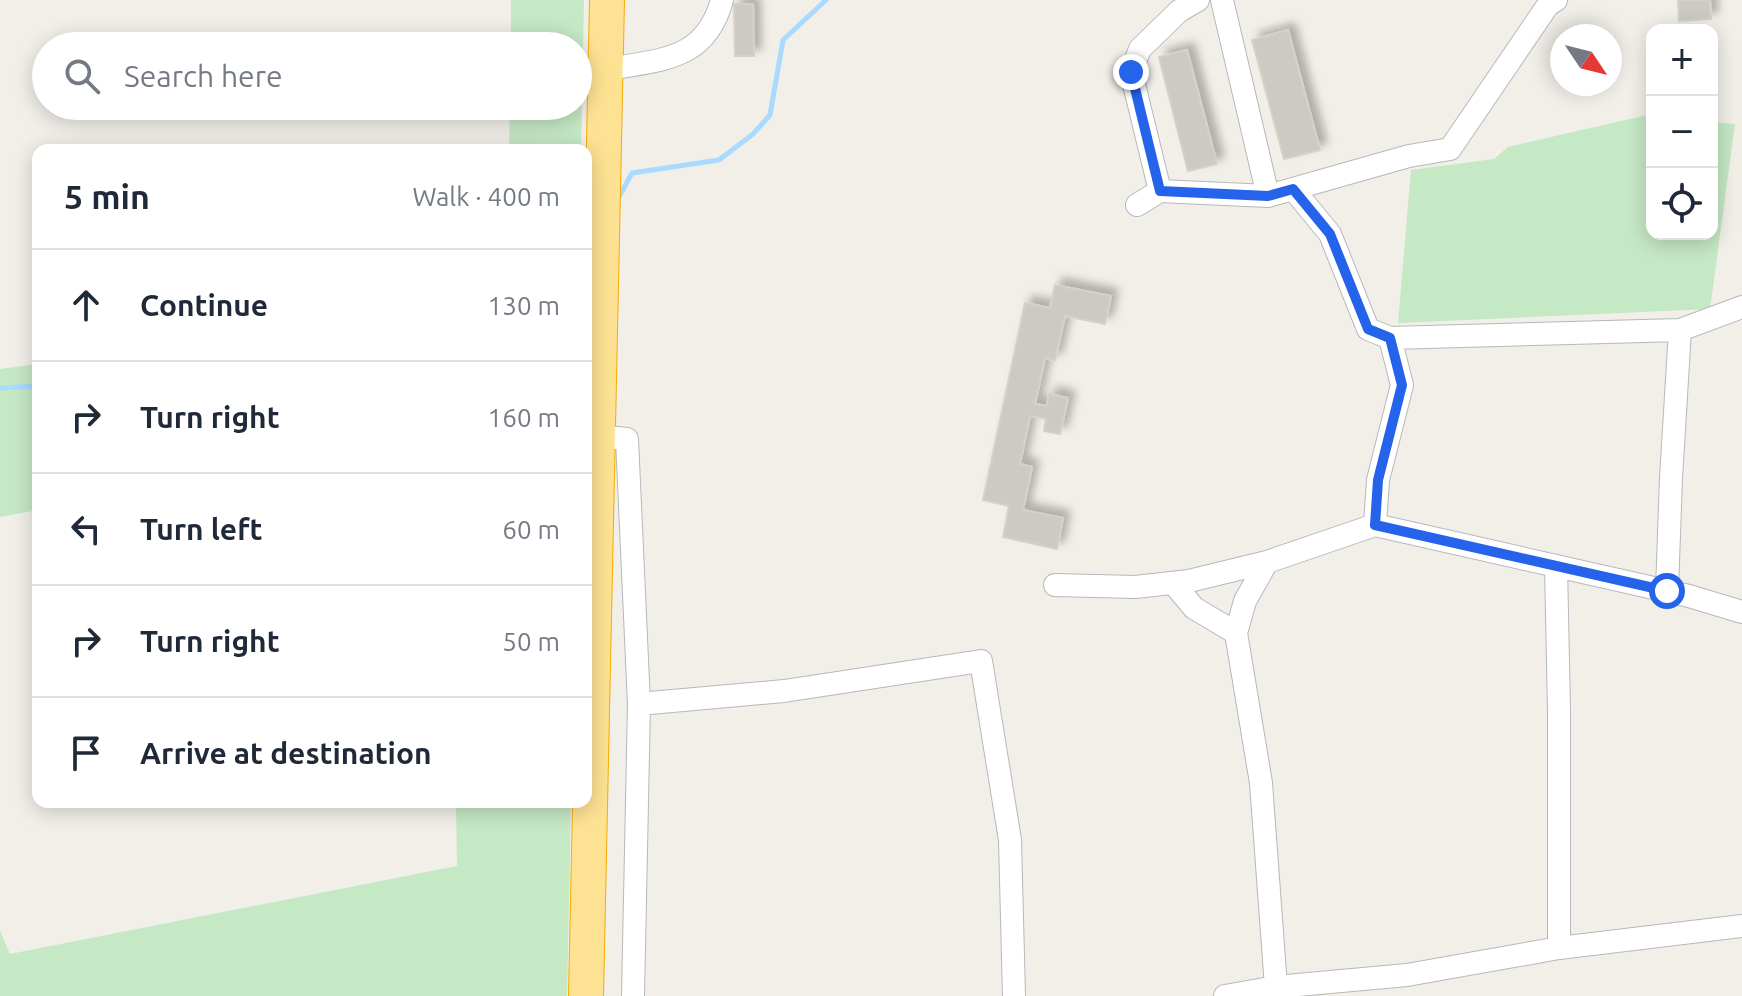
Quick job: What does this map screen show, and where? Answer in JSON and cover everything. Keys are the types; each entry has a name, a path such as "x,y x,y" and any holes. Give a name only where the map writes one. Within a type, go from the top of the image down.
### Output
{"highway":[{"path":"592,660 607,0"},
{"path":"586,996 589,808"}],"street":[{"path":"605,70 673,56 701,43 716,20 722,0"},
{"path":"1160,191 1131,72 1140,49 1179,11 1198,0"},
{"path":"1222,0 1268,196"},
{"path":"1137,205 1160,191 1268,196 1409,156 1450,149 1548,5 1556,0"},
{"path":"1293,189 1330,234 1368,329 1390,338 1680,330 1742,307"},
{"path":"1667,591 1680,330"},
{"path":"1375,525 1378,480 1402,385 1390,338"},
{"path":"596,436 627,439 639,704 633,996"},
{"path":"1055,585 1135,587 1173,583 1267,562 1375,525 1667,591 1742,612"},
{"path":"1267,562 1245,601 1236,633 1261,783 1276,987"},
{"path":"1556,566 1559,948"},
{"path":"1173,583 1194,608 1236,633"},
{"path":"639,704 784,691 981,661 1010,840 1014,996"},
{"path":"1225,996 1276,987 1405,985 1559,948 1742,926"}],"green space":[{"path":"511,0 584,0 583,32 511,32"},
{"path":"1646,116 1646,240 1718,240 1718,123 1735,124 1710,309 1398,323 1411,170 1494,159 1508,147"},
{"path":"510,120 582,120 581,144 509,144"},
{"path":"32,365 32,511 0,517 0,369"},
{"path":"456,808 571,808 567,996 0,996 0,931 10,954 457,866"}],"building":[{"path":"1678,0 1710,0 1711,19 1679,21"},
{"path":"734,4 753,4 754,56 735,56"},
{"path":"1288,30 1320,150 1284,159 1252,40"},
{"path":"1187,50 1217,164 1188,171 1159,57"},
{"path":"1055,285 1111,296 1105,324 1065,316 1055,360 1045,358 1035,404 1047,406 1049,394 1068,398 1060,434 1044,431 1046,419 1030,416 1020,464 1032,467 1023,510 1063,518 1057,549 1003,537 1009,506 983,500 1025,303 1050,308"}],"waterway":[{"path":"619,197 632,173 719,160 753,134 770,115 783,40 826,0"},
{"path":"0,388 32,386"}],"route":[{"path":"1131,72 1160,191 1268,196 1293,189 1330,234 1368,329 1390,338 1402,385 1378,480 1375,525 1667,591"}]}
